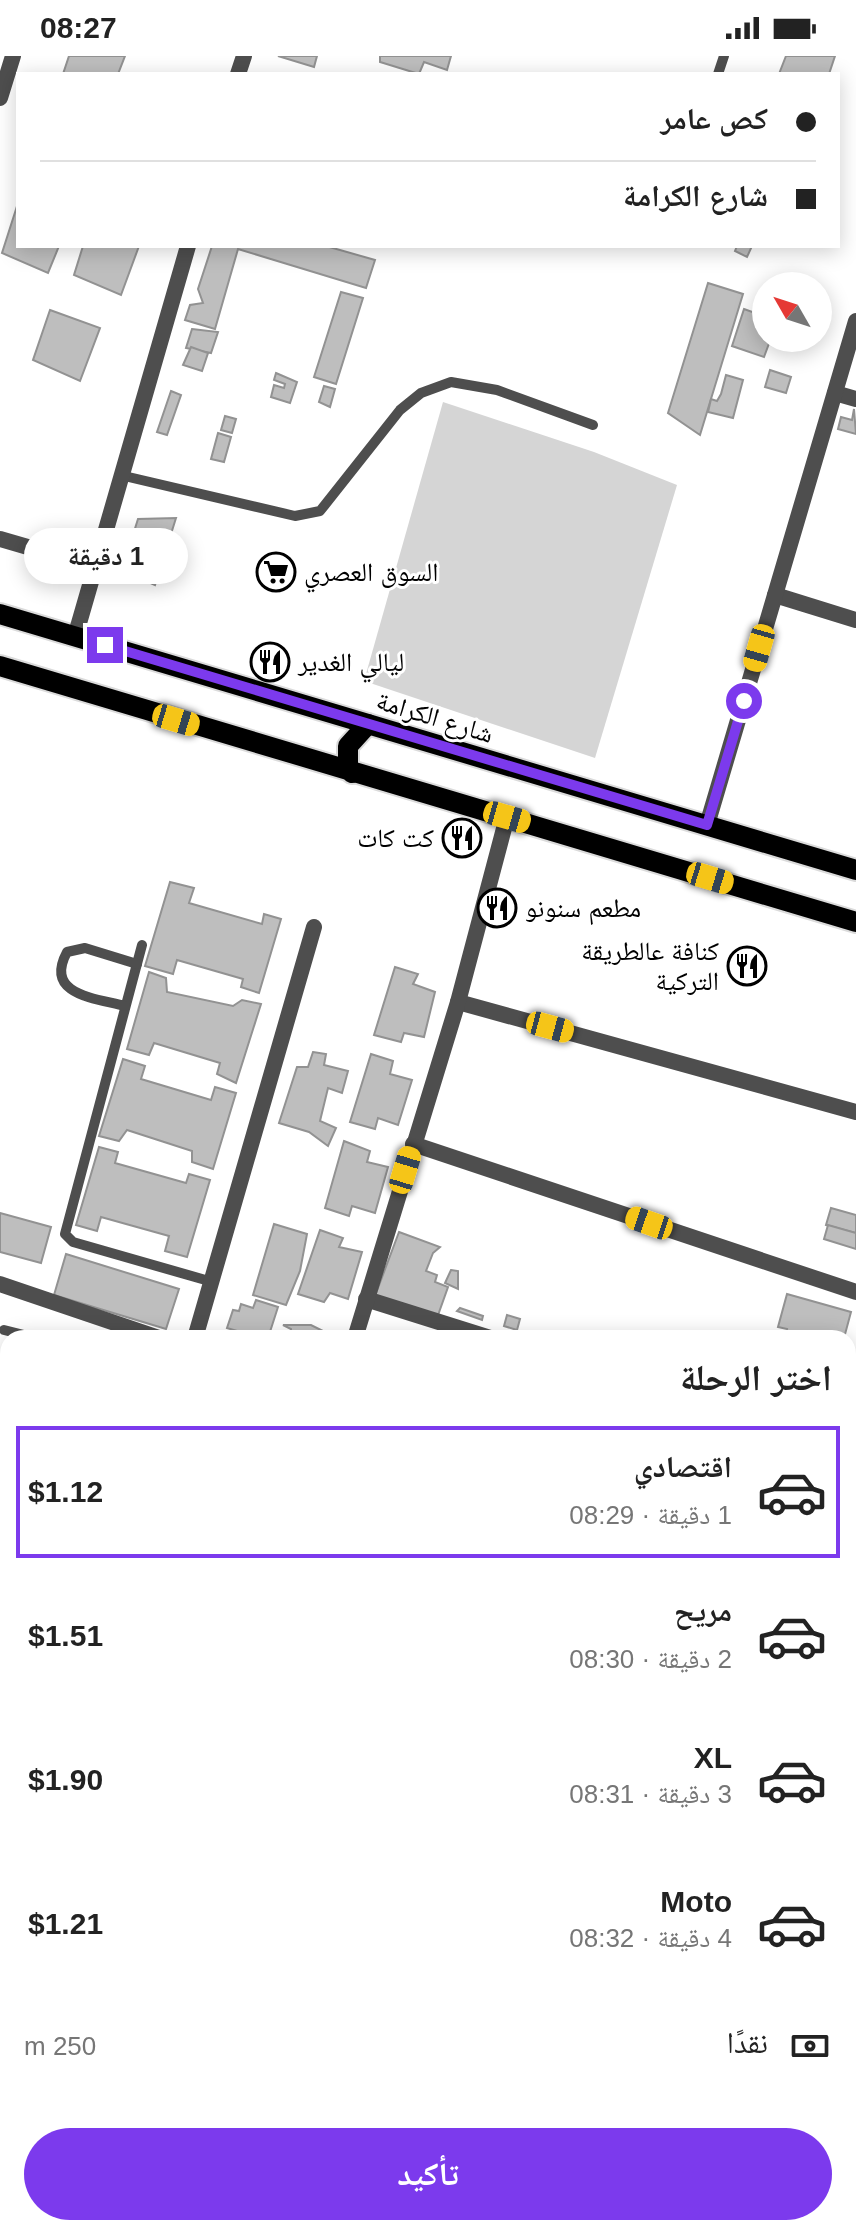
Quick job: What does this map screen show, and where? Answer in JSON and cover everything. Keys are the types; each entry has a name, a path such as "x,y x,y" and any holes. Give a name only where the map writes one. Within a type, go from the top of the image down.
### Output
{"main road":[{"name":"شارع الكرامة","path":"0,614 856,870"},
{"path":"0,666 856,922"},
{"path":"352,773 348,766 348,746 359,730 368,724"}],"street":[{"path":"0,98 13,56"},
{"path":"75,637 93,566 187,248"},
{"path":"707,825 856,321"},
{"path":"835,393 856,399"},
{"path":"0,539 93,566"},
{"path":"775,595 856,620"},
{"path":"357,1330 458,1002 507,817"},
{"path":"197,1330 314,927"},
{"path":"458,1002 856,1112"},
{"path":"413,1144 856,1292"},
{"path":"0,1284 135,1330"},
{"path":"366,1299 465,1330"}],"lane":[{"path":"120,475 295,516 320,511 400,410 421,393 451,382 497,390 593,425"},
{"path":"142,945 65,1234 73,1242 209,1281"},
{"path":"125,1006 75,993 63,982 59,966 67,952 85,948 137,964"}],"shaded area":[{"path":"443,402 594,452 677,485 595,758 364,681"}],"building":[{"path":"69,56 125,56 119,72 64,72"},
{"path":"278,56 317,56 314,67"},
{"path":"380,56 451,56 447,70 424,62 420,72 412,72 380,62"},
{"path":"786,56 835,56 830,72 780,72"},
{"path":"16,209 16,248 58,248 48,273 2,253"},
{"path":"82,248 138,248 121,295 74,275"},
{"path":"211,248 333,248 375,260 366,288 238,249 215,329 185,320 190,305 203,303 198,289"},
{"path":"736,248 751,248 747,257 735,251"},
{"path":"708,283 743,294 700,435 668,413"},
{"path":"341,292 363,298 336,384 314,377"},
{"path":"744,309 752,312 752,352 766,352 764,357 732,346"},
{"path":"50,310 100,328 80,381 33,360"},
{"path":"192,329 218,332 211,353 186,348"},
{"path":"191,347 208,353 202,371 183,365"},
{"path":"770,370 791,377 786,393 765,387"},
{"path":"276,373 297,382 290,403 271,397 274,385 284,388 285,384 274,380"},
{"path":"726,375 743,380 733,418 708,412 711,399 717,401 721,394"},
{"path":"324,386 335,389 330,407 319,402"},
{"path":"171,391 181,395 167,435 157,432"},
{"path":"854,409 856,434 838,429 841,417 852,420"},
{"path":"225,416 236,419 232,433 221,430"},
{"path":"218,433 231,437 224,462 211,459"},
{"path":"176,518 155,585 122,570 138,519"},
{"path":"170,882 194,888 189,903 262,924 264,914 281,919 259,993 241,987 243,979 177,960 173,974 145,966"},
{"path":"395,967 418,974 413,984 435,992 424,1037 404,1033 401,1042 374,1035"},
{"path":"149,972 166,978 167,992 233,1006 242,1000 261,1004 236,1083 217,1074 220,1063 154,1043 149,1055 127,1049"},
{"path":"313,1052 326,1054 324,1065 348,1071 342,1093 328,1088 320,1121 336,1128 328,1146 309,1132 279,1123 297,1067 308,1067"},
{"path":"371,1054 393,1061 390,1074 412,1080 398,1125 378,1118 375,1129 350,1122"},
{"path":"123,1059 145,1066 141,1079 211,1100 215,1087 236,1093 213,1169 192,1162 192,1151 127,1130 119,1141 99,1136"},
{"path":"344,1141 370,1151 367,1162 388,1167 375,1213 352,1206 349,1216 325,1208"},
{"path":"99,1147 118,1152 115,1163 186,1183 189,1174 210,1180 187,1257 165,1251 169,1236 101,1217 97,1231 76,1225"},
{"path":"831,1208 856,1215 856,1233 826,1225"},
{"path":"0,1213 51,1227 41,1263 0,1252"},
{"path":"274,1224 307,1234 300,1271 286,1305 253,1295"},
{"path":"828,1225 856,1233 856,1249 824,1239"},
{"path":"320,1230 343,1238 339,1247 362,1252 348,1299 330,1293 324,1302 298,1294"},
{"path":"399,1232 440,1247 433,1253 426,1271 437,1275 435,1282 448,1287 437,1318 375,1296"},
{"path":"66,1254 179,1289 166,1329 54,1295"},
{"path":"451,1270 458,1271 458,1289 445,1283"},
{"path":"787,1294 851,1312 846,1330 787,1330 778,1327"},
{"path":"256,1300 278,1307 271,1330 227,1328 233,1310 239,1311 241,1304 253,1308"},
{"path":"460,1308 483,1316 482,1320 457,1311"},
{"path":"507,1315 520,1319 517,1330 504,1326"},
{"path":"283,1325 311,1325 321,1330 291,1330"}],"place":[{"name":"السوق العصري","path":"276,572"},
{"name":"ليالي الغدير","path":"270,662"},
{"name":"كت كات","path":"462,838"},
{"name":"مطعم سنونو","path":"497,908"},
{"name":"كنافة عالطريقة التركية","path":"747,966"}],"route":[{"path":"105,645 707,825 744,701"}]}
